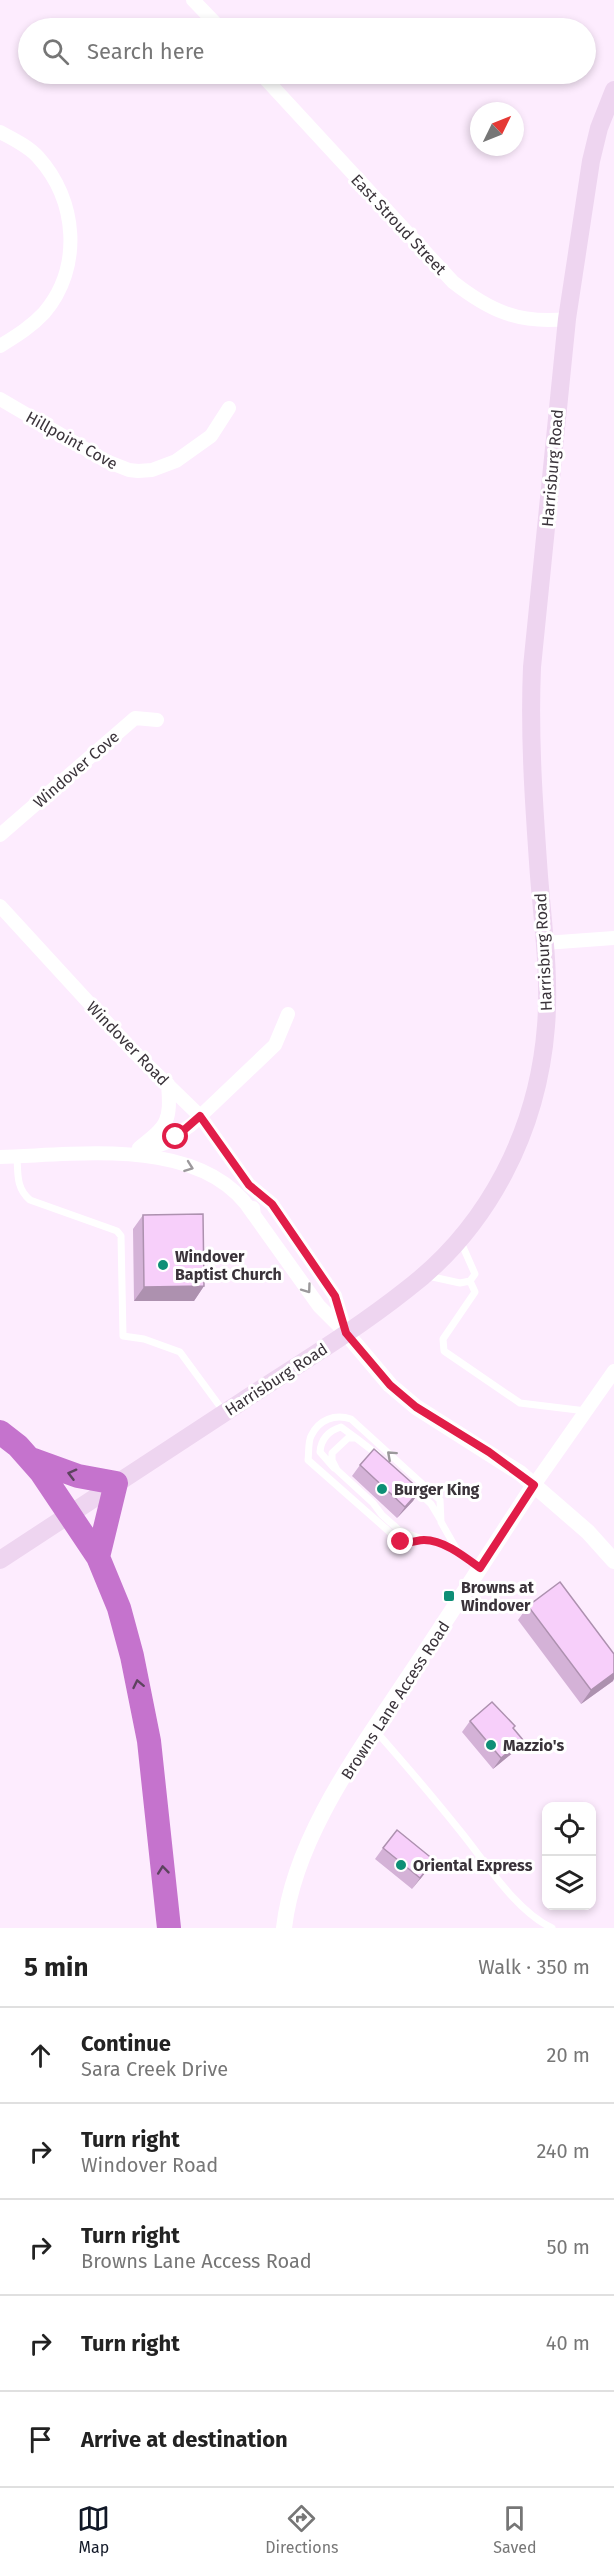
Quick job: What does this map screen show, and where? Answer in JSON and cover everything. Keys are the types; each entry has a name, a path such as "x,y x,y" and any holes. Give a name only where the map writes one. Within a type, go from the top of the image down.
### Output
{"highway":[{"path":"0,1432 30,1459 98,1557 122,1618 149,1742 169,1928"},
{"path":"30,1459 78,1476 116,1483 98,1557"}],"main road":[{"name":"Harrisburg Road","path":"0,1560 346,1333 408,1289 459,1239 484,1207 507,1170 532,1108 540,1074 546,1025 545,943 533,796 530,700 537,611 567,319 591,161 599,128 614,90"}],"street":[{"path":"193,0 210,18"},
{"name":"East Stroud Street","path":"270,84 453,282 486,306 508,315 530,320 567,319"},
{"path":"0,132 25,146 37,156 53,176 63,196 71,234 66,271 48,308 24,331 0,346"},
{"name":"Hillpoint Cove","path":"0,399 106,461 138,471 158,468 176,461 211,436 229,408"},
{"name":"Windover Cove","path":"0,835 135,718 157,720"},
{"name":"Windover Road","path":"0,906 128,1046 200,1116 249,1185 272,1204 335,1296 346,1333"},
{"path":"545,943 614,938"},
{"path":"132,1154 165,1143 191,1125 274,1045 288,1014"},
{"path":"132,1154 162,1130 170,1108 168,1084"},
{"path":"0,1157 132,1154 156,1157 195,1168 226,1184 244,1199 254,1215"},
{"name":"Windover Road","path":"249,1185 254,1215 319,1306 346,1333 390,1385 416,1407 489,1452 534,1485 588,1532 614,1561"},
{"path":"534,1485 614,1371"},
{"name":"Browns Lane Access Road","path":"284,1928 298,1869 329,1803 534,1485"}],"lane":[{"path":"17,1156 18,1182 23,1194 30,1200 117,1231 121,1236 123,1336 144,1340 180,1352 224,1413"},
{"path":"423,1275 460,1283 470,1281 475,1274 459,1239"},
{"path":"470,1281 475,1292 443,1339 444,1351 520,1403 586,1410"},
{"path":"424,1540 414,1544 401,1542 308,1460 311,1436 327,1419 339,1415 351,1419 440,1500 441,1522"},
{"path":"381,1459 341,1427 333,1430 321,1445 320,1452 399,1530 456,1550 480,1568"},
{"path":"337,1470 332,1460 332,1453 348,1438 356,1438"},
{"path":"406,1481 431,1504 456,1550"},
{"path":"374,1730 412,1770 510,1893 540,1923 552,1928"}],"building":[{"name":"Windover Baptist Church","path":"203,1214 204,1286 144,1287 143,1215"},
{"path":"374,1449 420,1490 405,1507 360,1465"},
{"path":"560,1582 614,1654 614,1673 591,1690 528,1606"},
{"path":"492,1702 515,1726 513,1728 523,1740 501,1758 470,1721"},
{"path":"397,1830 434,1860 420,1878 383,1848"}],"place":[{"name":"Windover Baptist Church","path":"163,1265"},
{"name":"Burger King","path":"382,1489"},
{"name":"Browns at Windover","path":"449,1596"},
{"name":"Mazzio's","path":"491,1745"},
{"name":"Oriental Express","path":"401,1865"}],"route":[{"path":"176,1137 200,1116 249,1185 272,1204 335,1296 346,1333 390,1385 416,1407 489,1452 534,1485 480,1568 456,1550 424,1540 414,1544 401,1542"}]}
